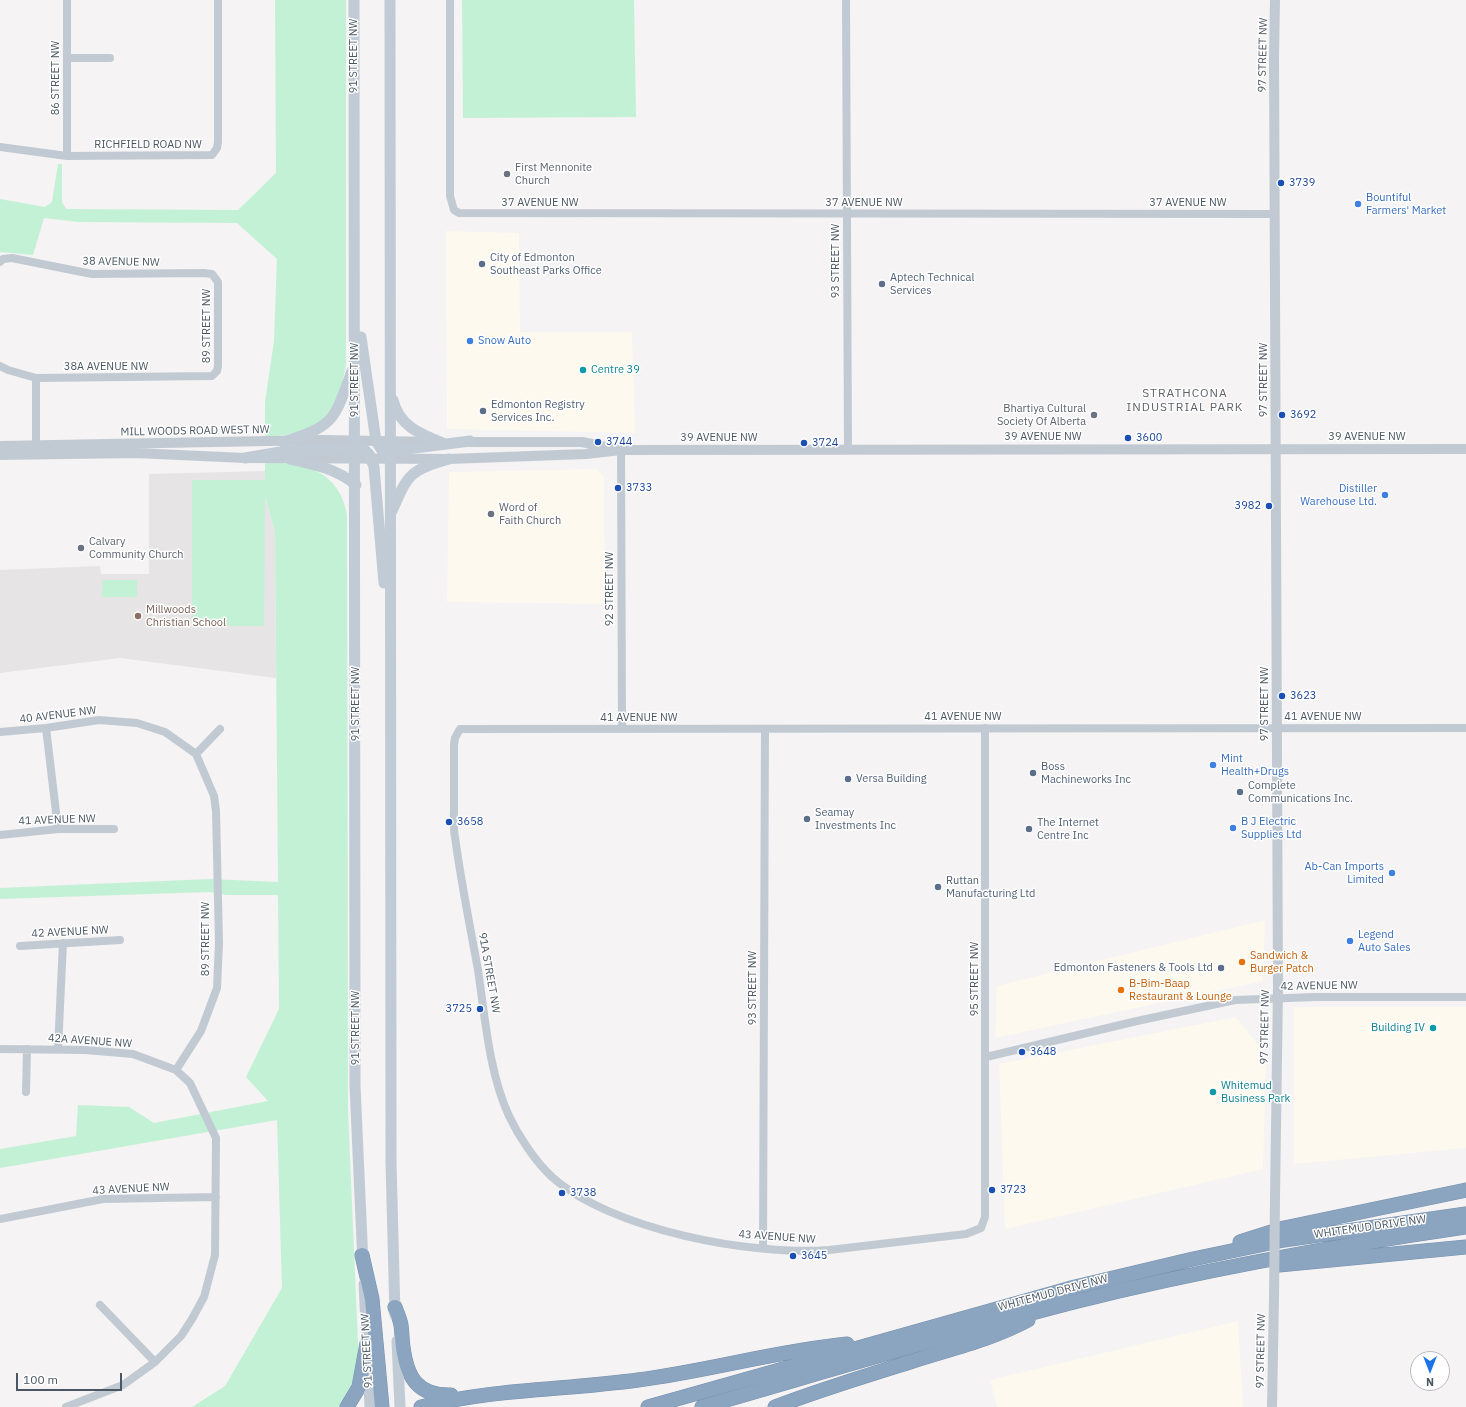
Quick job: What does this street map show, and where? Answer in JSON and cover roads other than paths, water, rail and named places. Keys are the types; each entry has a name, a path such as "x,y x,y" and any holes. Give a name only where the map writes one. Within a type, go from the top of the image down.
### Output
{"highway":[{"path":"1193,1259 1265,1233 1466,1190"},
{"name":"WHITEMUD DRIVE NW","path":"648,1407 1075,1287 1193,1259 1299,1238 1466,1214"},
{"name":"WHITEMUD DRIVE NW","path":"702,1407 1049,1309 1234,1265 1334,1247 1466,1227"},
{"path":"1234,1265 1279,1265 1466,1247"},
{"path":"362,1255 372,1298 382,1407"},
{"path":"395,1307 401,1325 406,1364 411,1377 418,1386 436,1395 482,1396"},
{"path":"775,1407 841,1384 1009,1330 1049,1309"},
{"path":"421,1407 482,1396 638,1380 713,1368 813,1347 881,1341"},
{"path":"347,1407 359,1387 367,1343"}],"main road":[{"name":"91 STREET NW","path":"354,0 355,363 361,451 356,485 356,1086 362,1255 370,1407"},
{"path":"383,450 390,440 390,0"},
{"path":"354,277 361,338 383,450 390,515 391,1162 395,1307 400,1407"},
{"path":"283,442 310,434 324,426 332,418 342,401 355,363"},
{"path":"390,385 394,404 403,422 416,431 443,443"},
{"path":"245,458 286,451 383,450 470,442"},
{"path":"361,451 374,466 390,656"},
{"path":"290,458 330,469 344,476 356,485"},
{"path":"390,515 403,486 411,474 427,466 449,460"}],"street":[{"name":"86 STREET NW","path":"67,0 67,156"},
{"name":"RICHFIELD ROAD NW","path":"0,148 67,156 208,156 215,152 218,142 218,0"},
{"name":"37 AVENUE NW","path":"450,0 450,196 454,210 465,214 1274,214"},
{"name":"93 STREET NW","path":"846,0 848,450"},
{"name":"97 STREET NW","path":"1272,1407 1278,997 1274,214 1276,0"},
{"path":"68,58 110,58"},
{"name":"38 AVENUE NW","path":"2,261 23,260 92,274 204,273 212,274 215,277"},
{"name":"89 STREET NW","path":"214,374 218,366 218,282 215,277"},
{"name":"38A AVENUE NW","path":"0,366 8,370 36,378 208,377 214,374"},
{"path":"36,378 36,451"},
{"name":"39 AVENUE NW","path":"390,440 443,443 582,442 621,450"},
{"name":"MILL WOODS ROAD WEST NW","path":"0,455 36,451 283,442 361,451"},
{"name":"MILL WOODS ROAD WEST NW","path":"0,446 36,451 135,453 245,458 290,458 383,450"},
{"name":"39 AVENUE NW","path":"383,450 449,460 586,454 621,450 1466,449"},
{"name":"92 STREET NW","path":"621,450 622,729"},
{"name":"40 AVENUE NW","path":"0,732 46,728 99,720 137,723 165,732 196,754"},
{"path":"46,728 58,829"},
{"path":"196,754 220,728"},
{"name":"93 STREET NW","path":"764,1248 765,728"},
{"name":"95 STREET NW","path":"981,1228 986,1217 985,728"},
{"name":"41 AVENUE NW","path":"460,729 1466,728"},
{"name":"91A STREET NW","path":"460,729 454,738 454,836 495,1076 509,1116 526,1146 551,1176 577,1195"},
{"name":"89 STREET NW","path":"176,1070 201,1031 217,988 220,943 216,811 214,796 196,754"},
{"name":"41 AVENUE NW","path":"0,835 58,829 114,830"},
{"name":"42 AVENUE NW","path":"20,946 120,940"},
{"path":"58,1049 63,943"},
{"name":"42 AVENUE NW","path":"986,1058 1215,1003 1246,999 1278,997 1466,997"},
{"name":"42A AVENUE NW","path":"0,1049 58,1049 133,1054 176,1070"},
{"path":"26,1092 27,1049"},
{"path":"66,1407 123,1385 155,1362 181,1336 204,1297 215,1255 216,1138 190,1083 176,1070"},
{"name":"43 AVENUE NW","path":"577,1195 610,1212 663,1230 710,1241 764,1248 814,1251 829,1250 966,1234 981,1228"},
{"name":"43 AVENUE NW","path":"0,1219 103,1200 216,1197"},
{"path":"100,1305 155,1362"}],"place":[{"name":"First Mennonite Church","path":"507,174"},
{"name":"3739","path":"1281,183"},
{"name":"Bountiful Farmers' Market","path":"1358,204"},
{"name":"City of Edmonton Southeast Parks Office","path":"482,264"},
{"name":"Aptech Technical Services","path":"882,284"},
{"name":"Snow Auto","path":"470,341"},
{"name":"Centre 39","path":"583,370"},
{"name":"Edmonton Registry Services Inc.","path":"483,411"},
{"name":"Bhartiya Cultural Society Of Alberta","path":"1094,415"},
{"name":"3692","path":"1282,415"},
{"name":"3600","path":"1128,438"},
{"name":"3744","path":"598,442"},
{"name":"3724","path":"804,443"},
{"name":"3733","path":"618,488"},
{"name":"Distiller Warehouse Ltd.","path":"1385,495"},
{"name":"3982","path":"1269,506"},
{"name":"Word of Faith Church","path":"491,514"},
{"name":"Calvary Community Church","path":"81,548"},
{"name":"Millwoods Christian School","path":"138,616"},
{"name":"3623","path":"1282,696"},
{"name":"Mint Health+Drugs","path":"1213,765"},
{"name":"Boss Machineworks Inc","path":"1033,773"},
{"name":"Versa Building","path":"848,779"},
{"name":"Complete Communications Inc.","path":"1240,792"},
{"name":"Seamay Investments Inc","path":"807,819"},
{"name":"3658","path":"449,822"},
{"name":"B J Electric Supplies Ltd","path":"1233,828"},
{"name":"The Internet Centre Inc","path":"1029,829"},
{"name":"Ab-Can Imports Limited","path":"1392,873"},
{"name":"Ruttan Manufacturing Ltd","path":"938,887"},
{"name":"Legend Auto Sales","path":"1350,941"},
{"name":"Sandwich & Burger Patch","path":"1242,962"},
{"name":"Edmonton Fasteners & Tools Ltd","path":"1221,968"},
{"name":"B-Bim-Baap Restaurant & Lounge","path":"1121,990"},
{"name":"3725","path":"480,1009"},
{"name":"Building IV","path":"1433,1028"},
{"name":"3648","path":"1022,1052"},
{"name":"Whitemud Business Park","path":"1213,1092"},
{"name":"3723","path":"992,1190"},
{"name":"3738","path":"562,1193"},
{"name":"3645","path":"793,1256"}],"district":[{"name":"STRATHCONA INDUSTRIAL PARK","path":"1185,401"}]}
